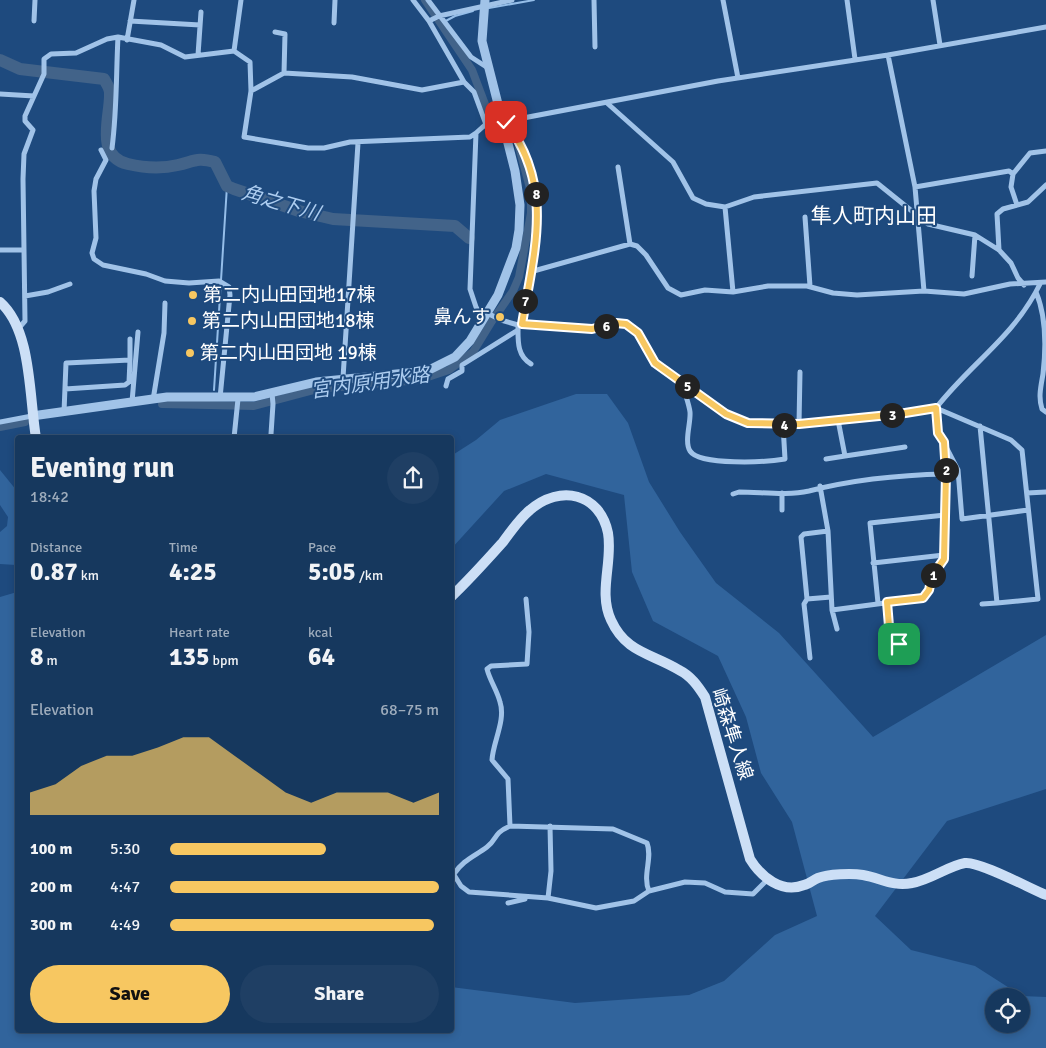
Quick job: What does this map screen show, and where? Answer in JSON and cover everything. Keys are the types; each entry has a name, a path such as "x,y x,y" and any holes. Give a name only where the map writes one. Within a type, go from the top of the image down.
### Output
{"main road":[{"path":"0,302 10,312 18,329 35,435"},
{"name":"崎森隼人線","path":"454,594 477,572 534,507 550,499 572,494 586,499 597,507 604,519 608,534 609,547 605,597 611,620 621,637 634,649 679,670 696,683 705,697 750,859 757,870 768,879 790,888 803,886 818,878 862,875 893,884 909,884 924,881 965,863 981,864 1020,885 1046,895"}],"street":[{"path":"34,21 35,0"},
{"path":"127,40 134,0"},
{"path":"234,52 241,0"},
{"path":"334,23 335,0"},
{"path":"413,0 429,21 464,82 474,92 488,130 506,142"},
{"path":"428,0 471,57 488,68"},
{"path":"429,21 485,3 512,0"},
{"path":"594,0 595,46"},
{"path":"723,0 738,78"},
{"path":"847,0 855,59"},
{"path":"933,0 940,45"},
{"path":"458,361 508,273 516,248 519,230 520,205 515,172 506,142 504,122 482,41 485,3"},
{"path":"198,55 200,12"},
{"path":"130,21 200,25"},
{"path":"504,122 738,78 888,55 1046,27"},
{"path":"275,32 286,34 284,73"},
{"path":"18,329 26,321 23,250 24,154 33,130 25,121 25,116 44,74 44,59 51,54 76,53 118,37 127,40 161,44 185,57 234,52 250,62 251,91 244,137 308,148 324,148 350,142 470,137 486,124"},
{"path":"112,148 117,110 118,37"},
{"path":"888,55 915,186 916,216 924,291"},
{"path":"251,91 284,73 352,76 422,90 464,82"},
{"path":"0,94 34,96"},
{"path":"607,103 673,162 693,198 706,204 725,207 754,197 877,183 928,224 976,235 999,250 1011,263 1018,278 1024,285"},
{"path":"504,122 516,135 528,158 538,206 530,272 519,326 520,353 525,361 530,364"},
{"path":"476,133 470,289 476,307 485,316 519,326 592,329 616,323 626,324 638,333 655,363 726,414 739,420 783,425 899,414 936,408 1011,440 1022,450 1038,599 982,604"},
{"path":"343,378 358,143"},
{"path":"101,150 106,160 96,179 94,191 96,238 92,253 94,259 103,266 146,274 165,281 222,283 229,286 230,295 220,398"},
{"path":"1017,205 1011,187 1013,174 1030,152 1046,150"},
{"path":"618,167 630,244"},
{"path":"915,186 1009,171 1013,174"},
{"path":"999,250 997,214 1003,209 1028,202 1046,184"},
{"path":"725,207 732,292"},
{"path":"805,217 810,286"},
{"path":"972,276 976,235"},
{"path":"530,272 630,244 638,246 668,288 680,295 705,290 732,292 768,286 810,286 833,293 857,295 924,291 964,294 1010,284 1043,283"},
{"path":"0,250 23,250"},
{"path":"1028,510 962,519 958,470 938,433 936,408 948,392 1011,330 1043,283"},
{"path":"25,296 48,292 70,284"},
{"path":"1036,292 1043,304 1046,323 1045,361 1039,401 1042,409 1046,412"},
{"path":"153,400 164,332 165,303"},
{"path":"0,422 167,397 238,400 272,395 316,382 427,371 476,354 519,326"},
{"path":"132,403 138,332"},
{"path":"65,389 125,385 128,382 130,339"},
{"path":"64,412 66,363 130,360"},
{"path":"446,386 448,379 462,371 458,361"},
{"path":"799,424 800,372"},
{"path":"682,382 690,410 688,444 690,451 700,458 768,461 785,459 783,425"},
{"path":"271,434 272,395"},
{"path":"234,435 238,400"},
{"path":"838,420 845,456"},
{"path":"980,426 996,603"},
{"path":"832,610 923,598 929,590 932,576 940,566 944,555 946,474 944,442"},
{"path":"826,459 905,447"},
{"path":"733,494 739,492 782,493 809,491 820,486 866,479 946,474"},
{"path":"820,486 828,531 832,610 837,629"},
{"path":"1027,493 1046,492"},
{"path":"782,493 782,510"},
{"path":"878,604 870,523 945,515"},
{"path":"810,658 804,604 807,599 801,537 804,534 828,531"},
{"path":"873,563 944,555"},
{"path":"807,599 832,597"},
{"path":"510,826 508,779 492,760 498,734 501,703 490,683 487,669 491,666 527,664 529,632 526,599"},
{"path":"887,602 890,638"},
{"path":"454,870 473,854 488,846 498,831 510,826 613,829 647,843 649,849 646,885 649,891"},
{"path":"548,898 551,871 550,826"},
{"path":"454,875 461,886 469,892 548,898 596,908 634,901 649,891 685,882 705,883 725,892 752,894 768,879"},
{"path":"508,903 530,898"}],"shaded area":[{"path":"576,394 607,394 628,423 649,482 680,532 716,583 779,633 873,737 1046,635 1046,789 947,821 875,916 911,950 975,966 1009,988 985,988 985,1033 1030,1033 1030,996 1046,997 1046,1048 0,1048 0,597 15,593 15,1033 454,1033 454,987 575,1003 689,995 724,981 775,935 817,916 792,822 761,773 746,717 718,656 653,621 632,572 624,495 546,474 504,491 454,546 454,454 476,440 500,420"},
{"path":"0,470 15,489 15,565 0,564 0,532 7,526 8,517 0,505"}],"waterway":[{"name":"宮内原用水路","path":"425,0 472,70 494,128"},
{"path":"489,8 534,0"},
{"path":"442,23 455,16 473,11"},
{"name":"角之下川","path":"0,60 20,69 104,79 110,93 107,123 108,144 111,153 118,160 128,164 159,167 196,160 215,162 227,186 299,211 333,219 455,226 469,238"},
{"name":"宮内原用水路","path":"162,404 254,406 318,389 419,380 449,370 473,352 513,291 519,277 531,213 531,192 519,147"},
{"path":"214,390 227,186"},
{"name":"宮内原用水路","path":"0,427 25,422"}],"place":[{"name":"第二内山田団地17棟","path":"193,295"},
{"name":"鼻んす","path":"500,317"},
{"name":"第二内山田団地18棟","path":"192,321"},
{"name":"第二内山田団地 19棟","path":"190,353"}],"district":[{"name":"隼人町内山田","path":"874,216"}],"route":[{"path":"506,122 516,135 528,158 538,206 537,226 522,324 592,329 616,323 626,324 638,333 655,363 726,414 748,423 799,424 852,417 899,414 936,408 938,433 944,442 946,474 944,559 932,576 929,590 923,598 887,602 890,638 896,640 899,644"}]}
